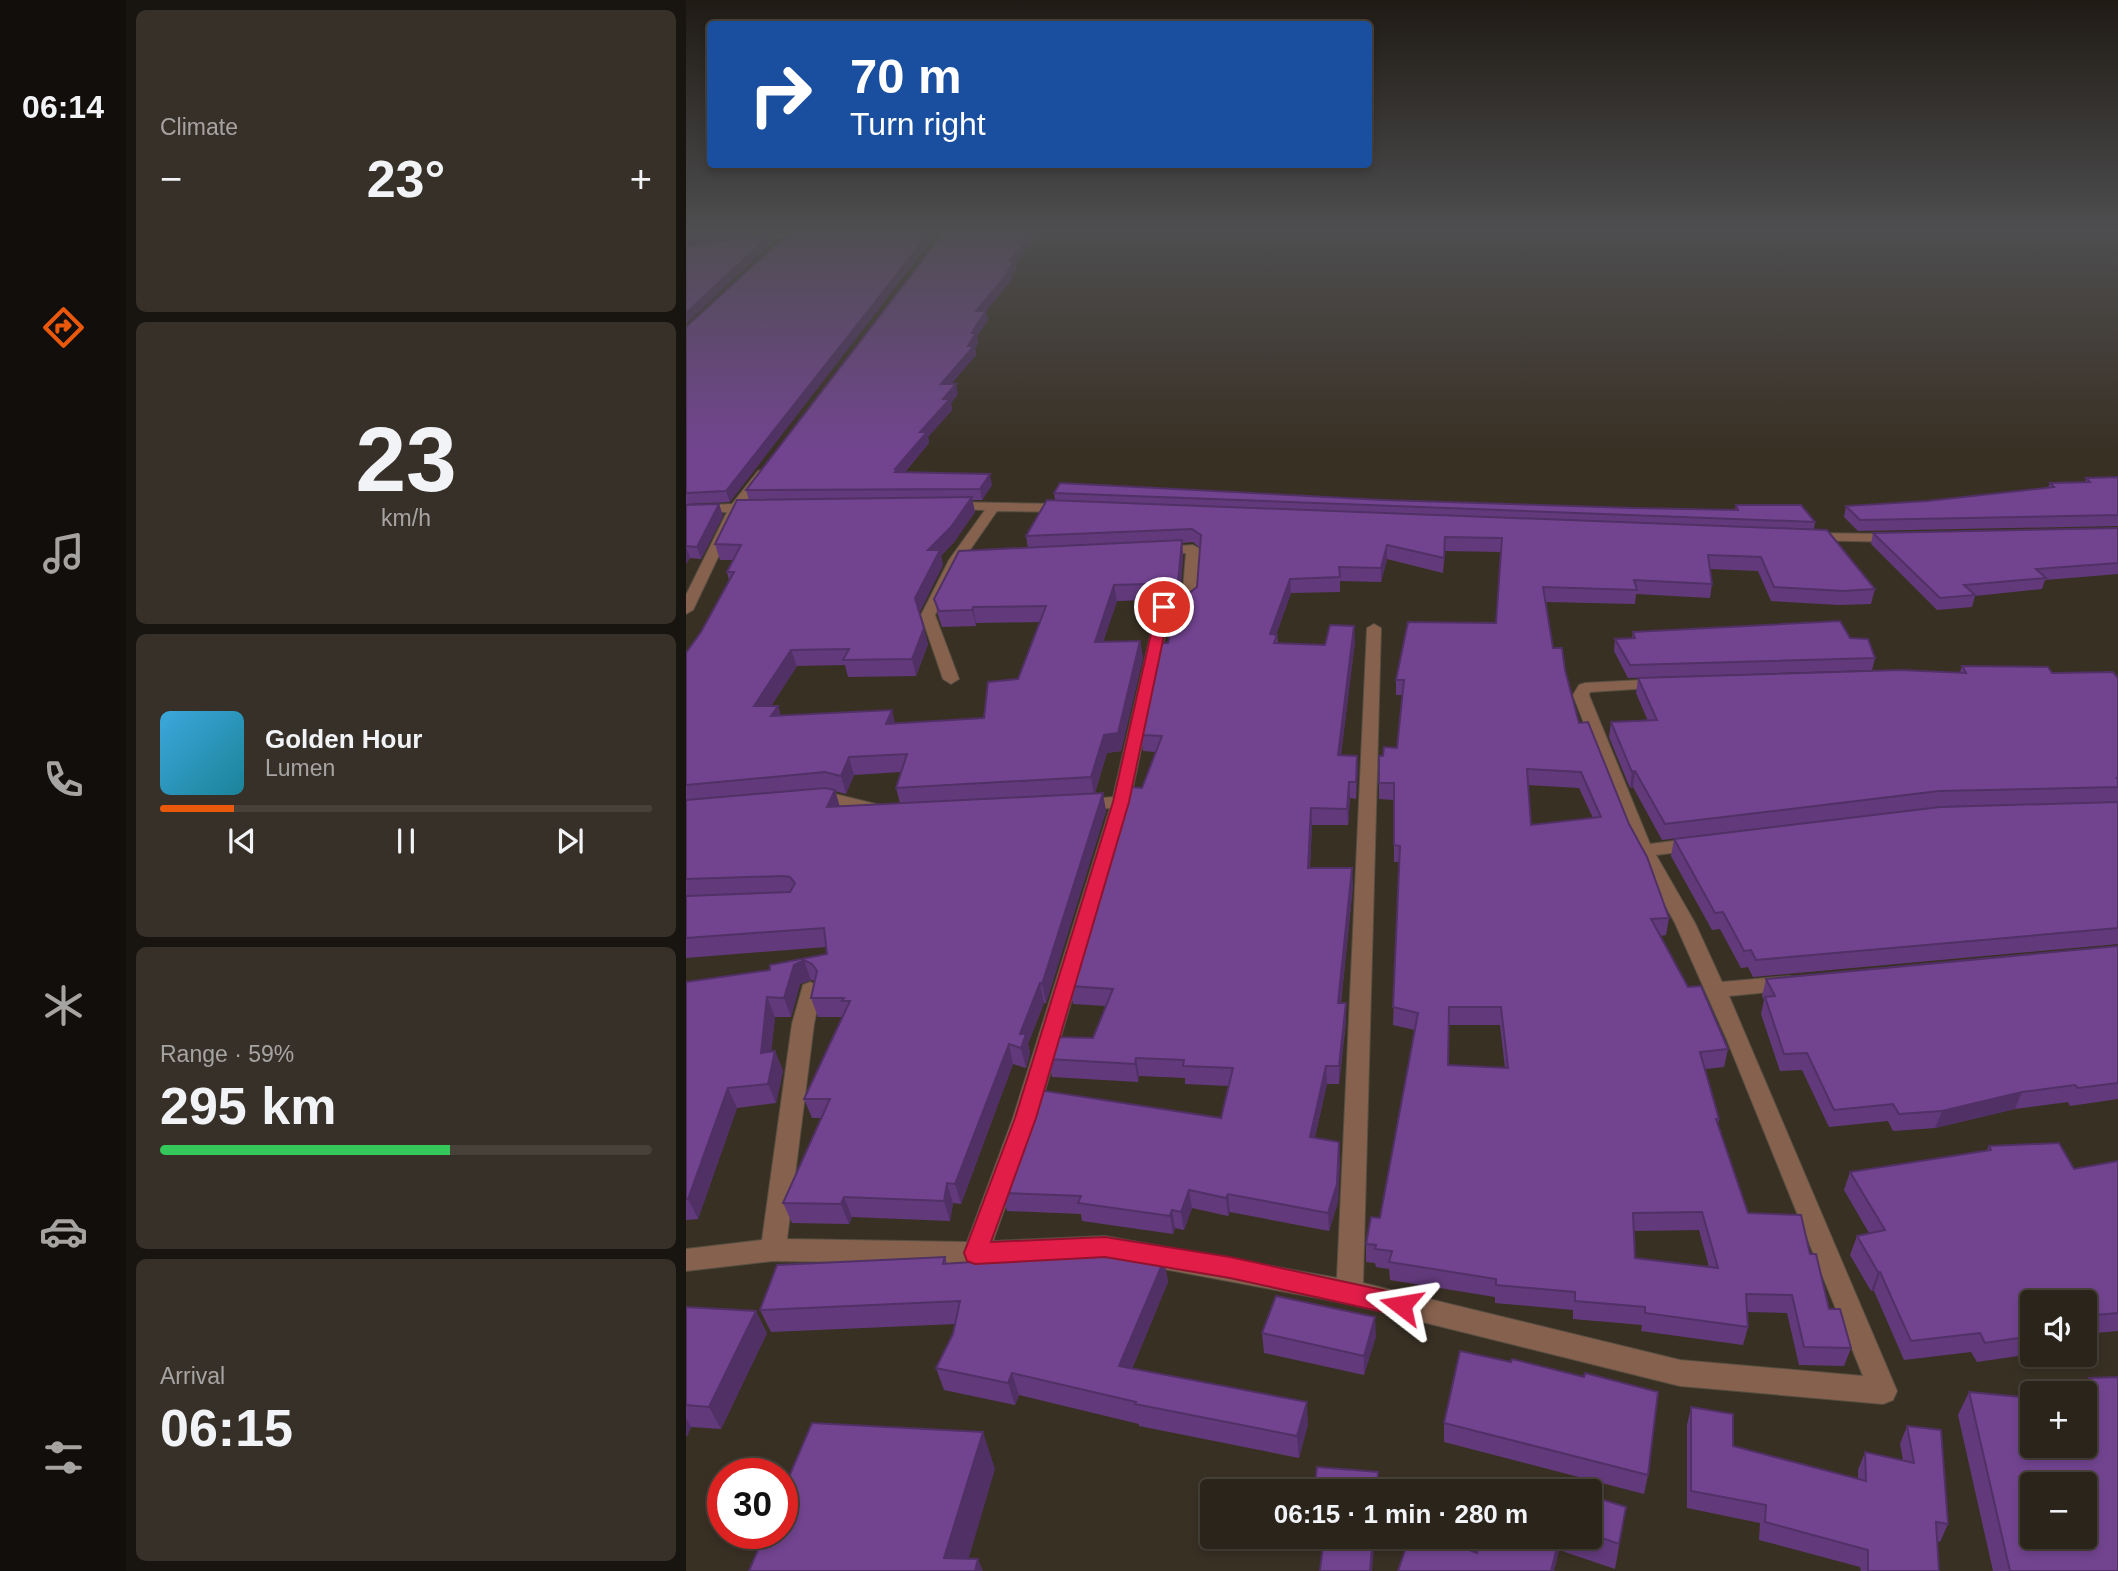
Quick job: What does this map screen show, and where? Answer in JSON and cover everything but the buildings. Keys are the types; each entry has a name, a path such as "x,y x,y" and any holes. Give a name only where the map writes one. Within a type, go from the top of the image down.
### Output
{"street":[{"path":"686,610 736,507 770,463"},
{"path":"940,506 1075,508"},
{"path":"951,679 928,615 994,506"},
{"path":"686,510 764,507"},
{"path":"1798,537 1914,538"},
{"path":"1140,552 1194,550 1189,601"},
{"path":"975,1253 1026,1118 1121,802 1164,607"},
{"path":"1350,1292 1374,628"},
{"path":"686,1260 773,1250 975,1253 1105,1247 1350,1292 1680,1373 1883,1391 1716,990 1685,923 1644,851 1581,695 1585,688 1600,685 1677,684"},
{"path":"792,802 831,798 866,808 908,814"},
{"path":"1068,805 1121,802"},
{"path":"1644,851 1713,842"},
{"path":"1716,990 1813,981"},
{"path":"773,1250 803,1024 810,990"}],"route":[{"path":"1164,607 1121,802 1026,1118 975,1253 1105,1247 1230,1268 1401,1305"}]}
